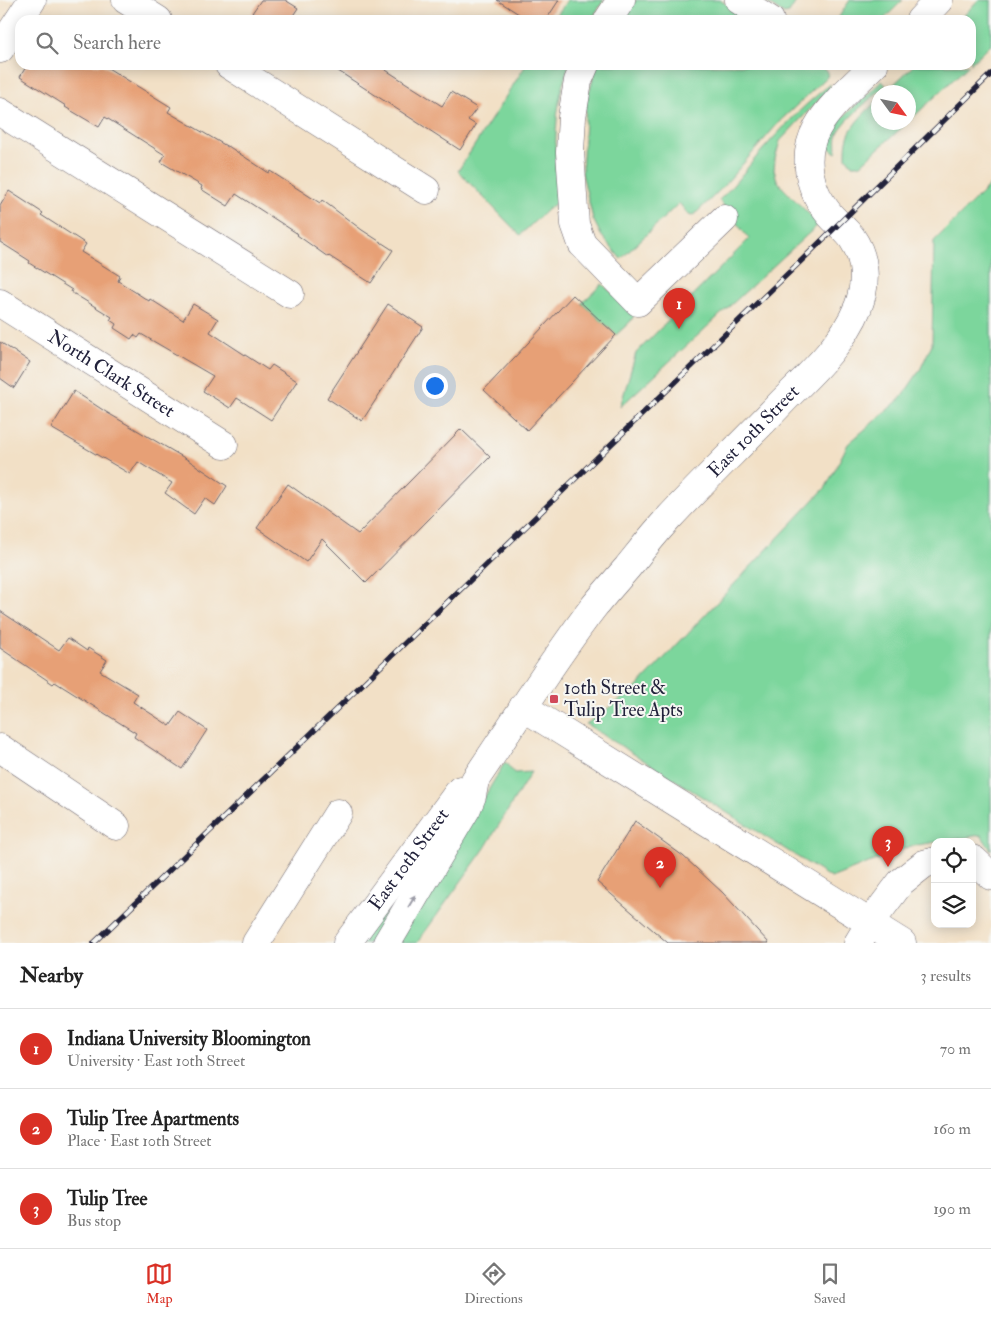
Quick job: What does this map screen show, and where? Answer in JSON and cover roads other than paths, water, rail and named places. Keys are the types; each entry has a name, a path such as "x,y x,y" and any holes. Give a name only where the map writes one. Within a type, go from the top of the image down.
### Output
{"street":[{"path":"22,15 32,0"},
{"path":"126,0 150,15"},
{"path":"611,15 621,0"},
{"path":"739,0 762,15"},
{"path":"925,15 939,0"},
{"path":"0,49 15,26"},
{"path":"236,70 426,190"},
{"path":"583,70 578,81 573,108 570,152 575,224 582,244 638,302 724,219"},
{"name":"East 10th Street","path":"387,943 467,808 476,780 550,667 599,600 667,520 791,394 831,350 850,322 863,290 863,263 851,237 829,214 819,198 810,176 808,155 811,141 818,126 858,70"},
{"path":"0,112 290,294"},
{"name":"North Clark Street","path":"0,303 224,445"},
{"path":"523,707 864,933 902,943"},
{"path":"0,748 116,826"},
{"name":"East 10th Street","path":"347,943 453,798 463,788 476,780"},
{"path":"256,943 338,813"},
{"path":"864,933 901,882 924,864 931,862"},
{"path":"976,862 991,876"}],"railway":[{"path":"94,943 803,259 991,74"}],"place":[{"name":"Indiana University Bloomington","path":"679,329"},
{"name":"10th Street & Tulip Tree Apts","path":"554,699"},
{"name":"Tulip Tree","path":"888,867"},
{"name":"Tulip Tree Apartments","path":"660,888"}]}
